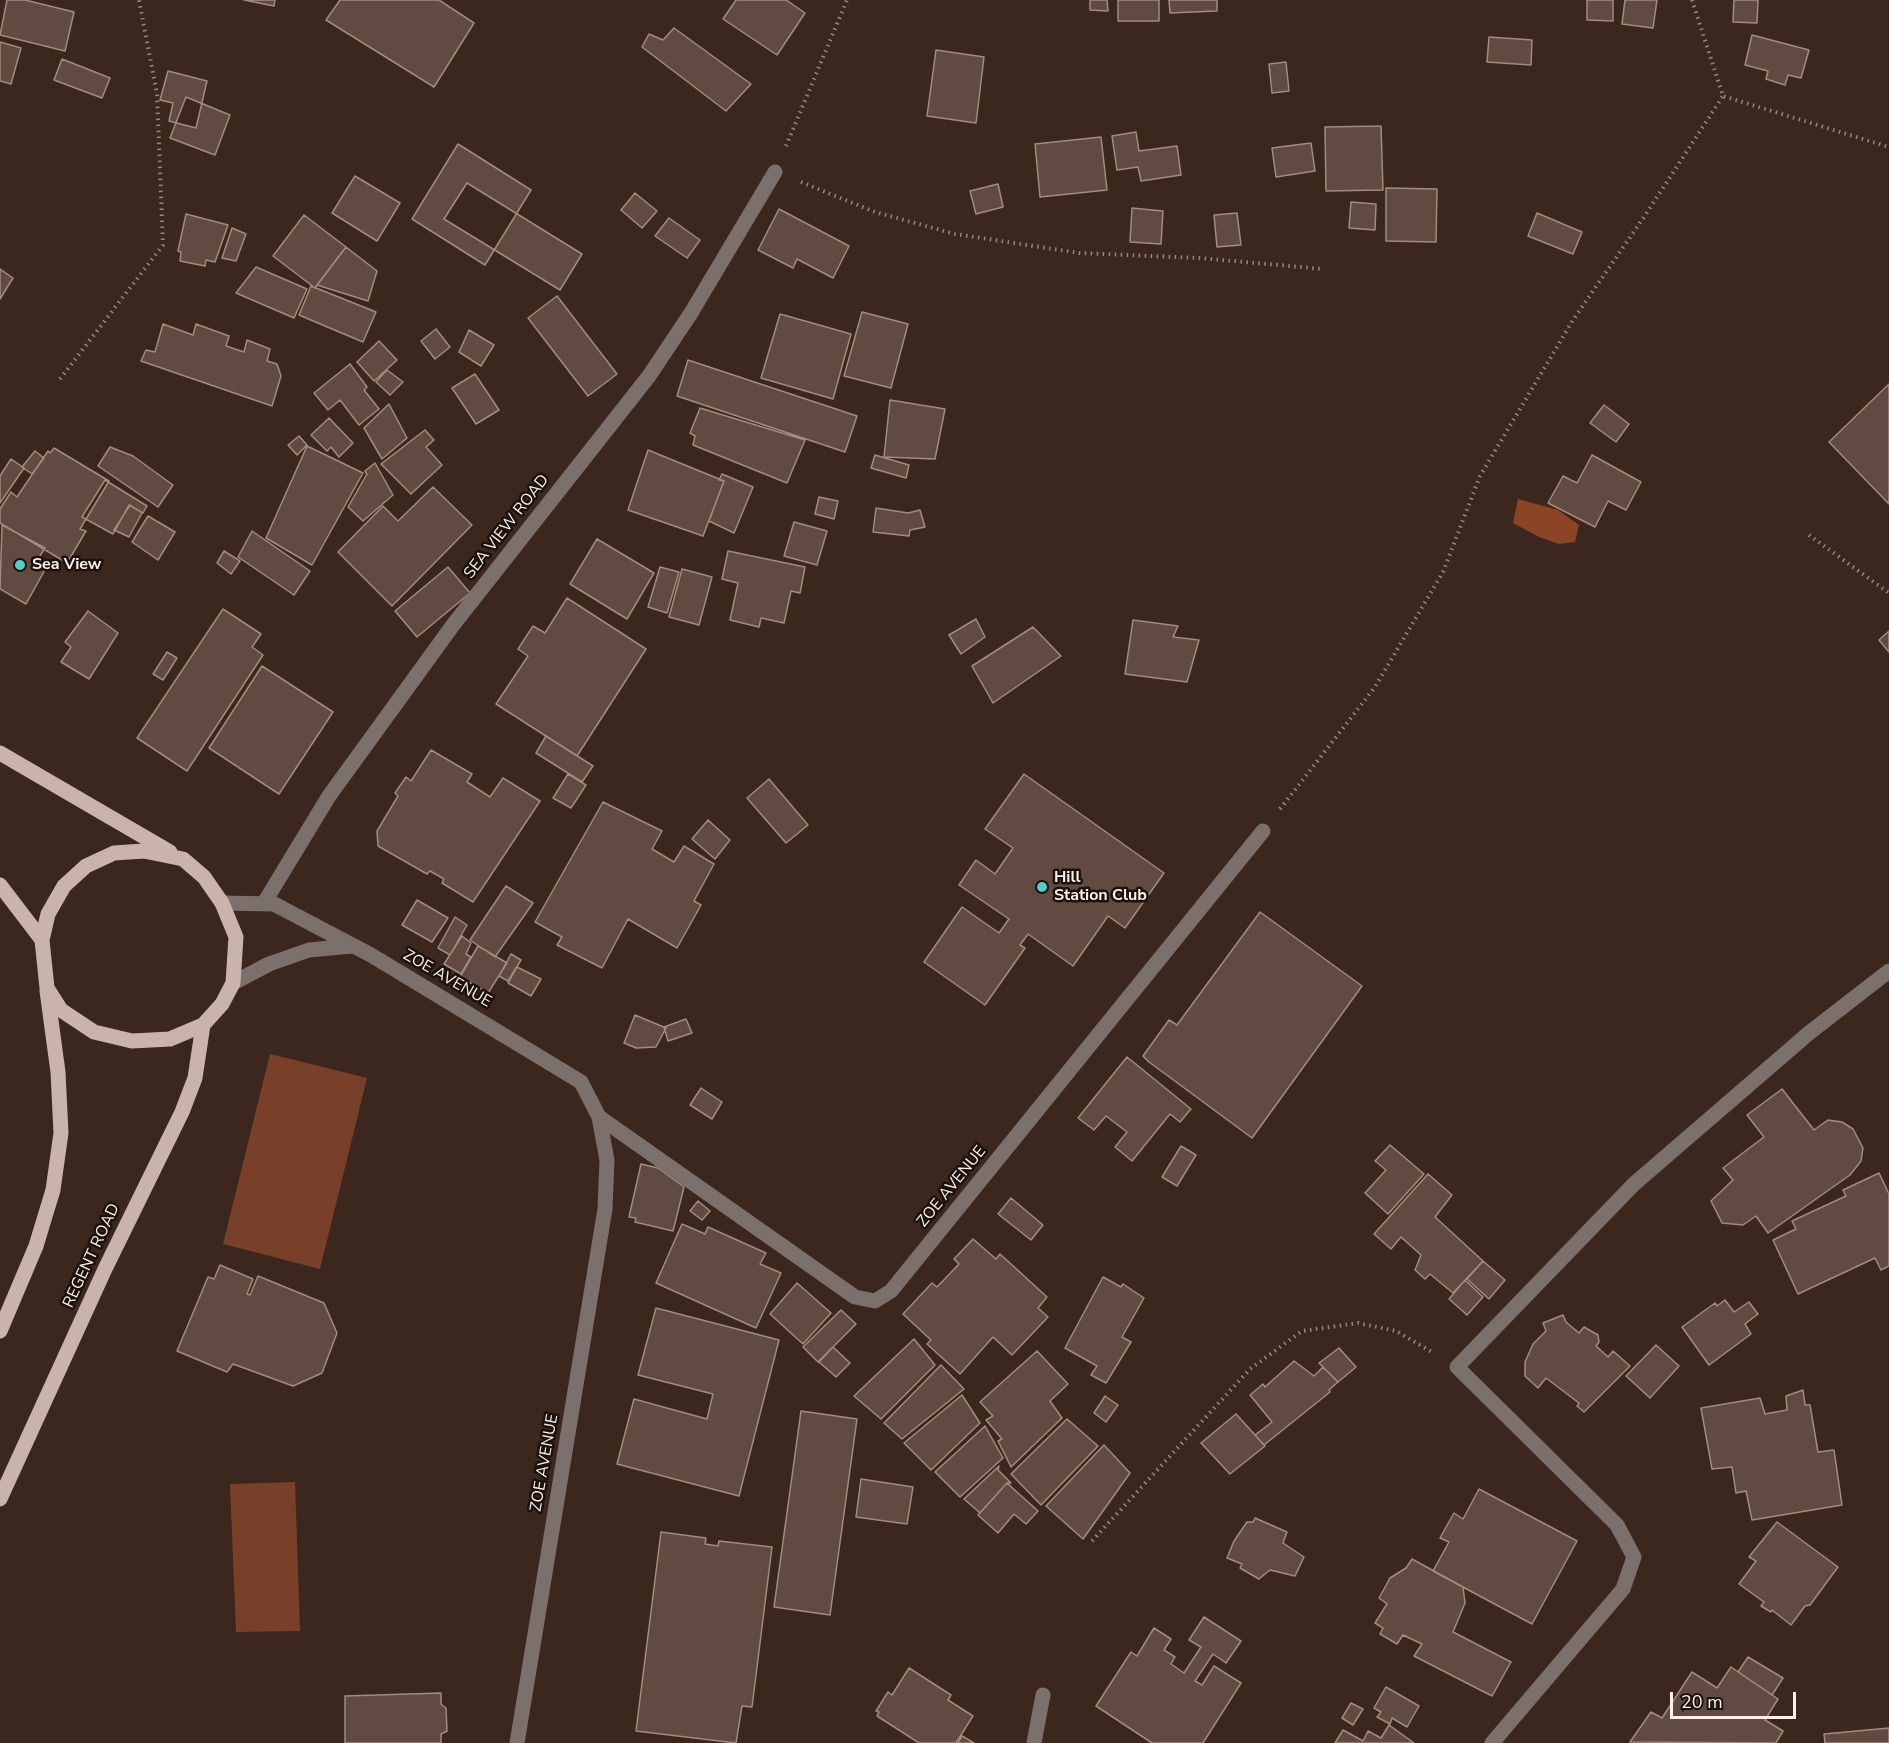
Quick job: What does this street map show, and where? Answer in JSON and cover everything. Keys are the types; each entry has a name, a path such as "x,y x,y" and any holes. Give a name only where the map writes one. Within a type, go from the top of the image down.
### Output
{"main road":[{"path":"0,753 183,860 204,877 222,903 236,937 233,983 222,1004 203,1025 170,1039 132,1041 94,1032 61,1010 47,988"},
{"path":"0,1331 36,1246 53,1190 61,1133 58,1072 42,940 48,914 64,886 86,866 114,853 144,851 183,860"},
{"path":"0,885 42,940"},
{"name":"REGENT ROAD","path":"0,1499 105,1269 182,1112 195,1078 203,1025"}],"street":[{"name":"SEA VIEW ROAD","path":"264,903 329,796 432,653 649,376 691,313 776,172"},
{"name":"ZOE AVENUE","path":"599,1117 855,1297 875,1301 891,1291 1263,831"},
{"name":"ZOE AVENUE","path":"222,903 274,904 461,1007 581,1082 599,1117 607,1160 605,1209 517,1743"},
{"path":"233,983 269,964 309,950 352,946"},
{"path":"1492,1743 1623,1589 1634,1557 1617,1525 1457,1367 1635,1184 1809,1033 1889,971"},
{"path":"1034,1743 1043,1695"}],"path":[{"path":"60,379 163,245 158,94 139,0"},
{"path":"847,0 776,172 875,212 956,234 1079,252 1200,258 1323,269"},
{"path":"1692,0 1723,96"},
{"path":"1723,96 1889,147"},
{"path":"1263,831 1375,687 1443,572 1480,476 1573,320 1723,96"},
{"path":"1809,535 1889,593"},
{"path":"1092,1541 1250,1369 1302,1331 1358,1323 1396,1330 1457,1367"}],"shaded area":[{"path":"1518,499 1558,510 1579,525 1575,542 1559,544 1539,537 1513,523"},
{"path":"270,1054 367,1078 320,1269 223,1244"},
{"path":"295,1482 300,1631 236,1632 230,1484"}],"building":[{"path":"7,0 25,0 74,12 65,51 0,35"},
{"path":"244,0 275,0 274,6"},
{"path":"340,0 439,0 474,23 434,87 326,20"},
{"path":"736,0 786,0 805,13 777,55 723,19"},
{"path":"1090,0 1107,0 1108,11 1090,10"},
{"path":"1118,0 1159,0 1159,21 1118,21"},
{"path":"1169,0 1217,0 1217,11 1170,13"},
{"path":"1587,0 1613,0 1613,21 1587,20"},
{"path":"1625,0 1657,0 1653,28 1622,24"},
{"path":"1734,0 1758,0 1757,23 1733,22"},
{"path":"674,28 751,84 726,111 642,47 649,34 663,40"},
{"path":"1752,35 1809,50 1801,78 1788,75 1785,85 1766,79 1768,71 1745,65"},
{"path":"1489,37 1532,40 1531,65 1487,62"},
{"path":"0,42 21,48 11,84 0,81"},
{"path":"936,50 984,57 976,123 927,116"},
{"path":"62,59 110,78 102,98 54,80"},
{"path":"1286,62 1289,91 1272,93 1269,64"},
{"path":"168,71 207,81 196,128 169,121 173,103 160,100"},
{"path":"186,97 230,115 215,155 170,138"},
{"path":"1381,126 1383,190 1326,191 1325,127"},
{"path":"1136,132 1139,151 1177,146 1181,175 1141,181 1138,167 1117,170 1112,136"},
{"path":"1101,137 1107,190 1040,197 1035,144"},
{"path":"1311,143 1315,171 1276,177 1272,148"},
{"path":"458,144 531,190 485,265 412,219"},
{"path":"355,176 400,203 377,241 332,213"},
{"path":"467,183 582,254 560,290 444,219"},
{"path":"998,184 1003,207 976,214 970,191"},
{"path":"1386,188 1437,189 1436,242 1386,241"},
{"path":"635,193 657,211 642,228 621,210"},
{"path":"1351,202 1376,204 1375,230 1349,228"},
{"path":"1132,208 1163,211 1161,244 1130,242"},
{"path":"779,209 849,246 833,278 797,259 793,268 758,250"},
{"path":"1237,213 1241,245 1217,247 1214,215"},
{"path":"1537,213 1582,232 1573,254 1528,236"},
{"path":"186,214 228,225 215,262 206,260 205,266 180,261 181,252 178,251"},
{"path":"304,215 346,247 315,288 273,256"},
{"path":"669,218 700,240 687,258 655,236"},
{"path":"232,228 246,234 236,261 222,258"},
{"path":"346,247 377,271 368,301 317,285"},
{"path":"256,267 307,289 294,318 236,293"},
{"path":"0,269 13,278 0,299"},
{"path":"311,286 376,312 363,342 299,315"},
{"path":"557,296 617,374 588,396 528,318"},
{"path":"862,312 908,324 891,388 844,376"},
{"path":"780,314 851,334 833,399 761,378"},
{"path":"163,324 193,335 196,324 229,336 226,346 244,352 247,340 270,349 267,361 277,364 281,376 272,406 141,361 146,350 155,352"},
{"path":"436,329 450,347 435,359 421,341"},
{"path":"469,330 494,345 481,366 459,352"},
{"path":"379,341 397,360 374,381 357,362"},
{"path":"688,360 857,416 845,452 677,396"},
{"path":"350,364 367,387 364,390 379,409 359,425 340,400 328,410 314,393"},
{"path":"387,370 403,382 390,395 376,382"},
{"path":"475,374 499,410 476,424 452,388"},
{"path":"1889,384 1889,504 1829,442"},
{"path":"890,400 945,409 935,459 884,457"},
{"path":"389,404 407,438 382,459 364,428"},
{"path":"1604,405 1629,424 1616,442 1590,423"},
{"path":"700,408 805,440 787,483 693,445 695,436 690,433"},
{"path":"329,418 353,443 339,457 331,447 327,451 311,435"},
{"path":"425,430 434,440 426,447 442,465 411,494 381,464"},
{"path":"299,436 307,445 297,455 288,445"},
{"path":"307,446 363,473 312,565 266,538"},
{"path":"110,447 133,456 173,485 158,507 98,466"},
{"path":"54,448 109,481 80,529 86,531 67,563 0,523 0,509 11,492 17,497 48,451 50,453"},
{"path":"648,450 724,481 703,536 628,510"},
{"path":"35,451 44,458 32,474 22,467"},
{"path":"875,455 909,465 906,478 871,468"},
{"path":"1592,455 1641,482 1626,510 1608,501 1595,527 1548,503 1563,476 1577,483"},
{"path":"11,459 24,468 0,503 0,476"},
{"path":"375,463 393,495 363,521 348,507 367,474 365,471"},
{"path":"722,474 753,487 734,533 709,521 724,481 719,480"},
{"path":"105,480 147,506 143,513 129,505 113,534 82,517"},
{"path":"433,487 472,525 392,606 338,552 383,506 398,521"},
{"path":"819,497 838,501 834,519 815,514"},
{"path":"130,505 142,513 129,537 114,530"},
{"path":"876,508 908,513 920,510 925,527 910,530 909,536 873,532"},
{"path":"148,516 175,532 158,560 132,542"},
{"path":"794,522 827,531 817,565 784,556"},
{"name":"Sea View","path":"2,525 45,548 36,562 46,568 26,604 0,589"},
{"path":"252,531 310,571 294,595 238,557"},
{"path":"597,539 654,573 627,619 570,584"},
{"path":"224,551 240,561 231,574 217,563"},
{"path":"728,551 805,567 800,593 791,591 784,623 761,618 759,627 730,620 738,583 722,579"},
{"path":"448,567 470,593 417,637 395,611"},
{"path":"660,567 679,572 667,613 648,607"},
{"path":"682,569 712,577 699,625 669,617"},
{"path":"567,598 646,649 577,756 496,704 528,656 518,649 533,626 545,633"},
{"path":"223,609 261,634 252,647 263,655 187,771 137,738"},
{"path":"88,611 118,633 89,679 61,662 71,647 65,642"},
{"path":"976,619 985,637 961,654 949,635"},
{"path":"1133,620 1178,626 1173,637 1199,640 1187,682 1125,674"},
{"path":"1033,627 1061,656 993,703 972,666"},
{"path":"1889,631 1889,652 1879,640"},
{"path":"167,652 177,658 163,680 153,674"},
{"path":"262,666 333,712 279,794 209,748"},
{"path":"546,736 593,766 582,782 536,753"},
{"path":"431,750 472,774 467,782 490,797 503,778 540,801 473,902 442,883 444,879 430,871 427,874 378,846 377,831 398,796 395,793 406,777 411,781"},
{"path":"568,774 586,785 571,808 553,798"},
{"path":"1024,774 1164,873 1125,928 1108,916 1073,966 1028,934 1020,945 1025,948 985,1005 924,962 962,907 999,933 1009,919 959,885 976,860 995,874 1013,848 985,829"},
{"path":"769,779 808,825 786,843 747,798"},
{"path":"603,802 662,831 652,849 674,862 684,846 714,864 694,901 701,905 677,948 628,919 602,968 557,945 562,937 535,922"},
{"path":"708,820 730,840 715,859 692,839"},
{"path":"506,886 533,903 495,957 470,940"},
{"path":"417,900 448,918 432,942 402,925"},
{"path":"1260,912 1362,986 1252,1138 1143,1056 1169,1020 1177,1025"},
{"path":"455,917 467,925 450,955 438,948"},
{"path":"462,936 471,943 466,954 471,957 461,974 444,964"},
{"path":"478,946 507,963 488,993 460,977"},
{"path":"511,954 521,960 508,981 499,976"},
{"path":"517,967 541,979 531,996 508,983"},
{"path":"635,1015 666,1028 656,1047 636,1048 624,1043"},
{"path":"686,1019 692,1033 668,1041 664,1027"},
{"path":"1127,1057 1191,1109 1180,1122 1170,1114 1132,1161 1115,1147 1127,1132 1106,1116 1094,1130 1078,1118"},
{"path":"701,1088 722,1102 712,1119 690,1105"},
{"path":"1782,1089 1814,1130 1828,1120 1842,1122 1853,1129 1863,1148 1861,1161 1850,1175 1768,1233 1756,1216 1743,1225 1722,1223 1711,1201 1733,1180 1723,1168 1764,1137 1747,1115"},
{"path":"1390,1145 1424,1174 1388,1214 1365,1193 1386,1170 1375,1161"},
{"path":"1181,1146 1196,1155 1177,1186 1162,1177"},
{"path":"641,1164 658,1168 684,1187 673,1231 635,1222 636,1218 629,1217"},
{"path":"1879,1173 1889,1194 1889,1266 1881,1270 1875,1258 1798,1294 1773,1240 1796,1229 1792,1221 1846,1196 1843,1190"},
{"path":"1428,1174 1452,1195 1435,1217 1483,1261 1453,1293 1430,1274 1425,1279 1415,1270 1421,1255 1401,1237 1391,1249 1374,1234"},
{"path":"1011,1198 1043,1225 1031,1240 998,1214"},
{"path":"698,1201 710,1211 702,1220 690,1211"},
{"path":"682,1224 705,1234 708,1227 766,1253 760,1264 781,1273 756,1328 656,1283"},
{"path":"973,1239 996,1259 1000,1254 1047,1297 1038,1308 1048,1317 1012,1355 993,1337 960,1374 927,1344 931,1340 903,1314 932,1283 937,1287 959,1264 954,1259"},
{"path":"1483,1261 1505,1280 1489,1299 1467,1279"},
{"path":"220,1265 253,1279 247,1294 250,1295 258,1276 324,1303 337,1333 322,1373 293,1386 233,1364 227,1372 177,1351 208,1277 214,1279"},
{"path":"1103,1277 1121,1287 1123,1284 1144,1298 1122,1337 1131,1342 1106,1383 1091,1375 1097,1366 1065,1348"},
{"path":"1465,1280 1483,1297 1467,1315 1449,1299"},
{"path":"797,1283 831,1313 803,1344 770,1314"},
{"path":"1725,1300 1734,1312 1749,1302 1758,1314 1745,1324 1751,1334 1709,1365 1682,1327 1715,1303 1717,1306"},
{"path":"656,1308 779,1340 739,1496 617,1464 634,1399 707,1419 713,1394 638,1375"},
{"path":"841,1310 856,1324 818,1362 803,1347"},
{"path":"1563,1315 1566,1322 1579,1333 1584,1327 1598,1335 1599,1342 1596,1346 1608,1357 1613,1351 1630,1366 1584,1412 1577,1406 1579,1403 1546,1378 1538,1388 1525,1376 1525,1362 1533,1344 1546,1331 1543,1323"},
{"path":"914,1339 935,1365 881,1419 854,1396"},
{"path":"1656,1345 1679,1366 1650,1398 1626,1376"},
{"path":"833,1347 850,1363 836,1377 819,1362"},
{"path":"1339,1348 1356,1367 1338,1382 1319,1363"},
{"path":"1037,1351 1068,1384 1050,1401 1062,1418 1011,1467 998,1441 1002,1439 986,1420 993,1416 980,1402"},
{"path":"1294,1361 1314,1376 1323,1367 1338,1382 1329,1390 1330,1392 1264,1445 1255,1435 1272,1422 1250,1395 1263,1384 1265,1387"},
{"path":"941,1365 964,1389 902,1439 884,1423"},
{"path":"1803,1390 1805,1405 1810,1405 1818,1452 1834,1450 1842,1505 1752,1520 1746,1491 1736,1493 1732,1467 1712,1469 1701,1408 1760,1398 1765,1414 1787,1410 1786,1396"},
{"path":"962,1395 980,1423 931,1470 904,1443"},
{"path":"1105,1396 1118,1405 1106,1422 1094,1413"},
{"path":"801,1411 857,1419 830,1615 774,1607"},
{"path":"1236,1414 1265,1446 1230,1474 1201,1443"},
{"path":"1067,1419 1098,1446 1041,1505 1011,1474"},
{"path":"985,1426 1003,1458 960,1497 935,1472"},
{"path":"1104,1445 1130,1473 1083,1539 1046,1506"},
{"path":"999,1466 998,1470 1011,1483 1007,1483 980,1513 964,1499"},
{"path":"861,1479 913,1487 907,1524 856,1517"},
{"path":"1007,1483 1038,1511 1026,1524 1014,1514 998,1533 978,1515"},
{"path":"1479,1489 1577,1541 1532,1624 1433,1571 1449,1542 1440,1538 1454,1513 1463,1519"},
{"path":"1255,1518 1287,1532 1283,1543 1304,1557 1295,1576 1270,1570 1259,1579 1240,1568 1242,1564 1227,1558 1234,1541 1247,1522 1253,1522"},
{"path":"1777,1522 1838,1567 1810,1605 1805,1606 1791,1625 1772,1610 1771,1612 1761,1606 1764,1602 1739,1584 1756,1561 1749,1557"},
{"path":"661,1532 706,1538 705,1544 718,1546 719,1541 772,1547 752,1707 742,1706 736,1743 636,1731"},
{"path":"1412,1559 1463,1587 1465,1603 1453,1632 1511,1662 1492,1696 1414,1656 1422,1644 1403,1635 1397,1644 1380,1634 1383,1628 1375,1623 1387,1604 1379,1598 1390,1578 1406,1568"},
{"path":"1204,1617 1241,1641 1226,1663 1213,1654 1195,1681 1202,1685 1214,1666 1241,1683 1203,1743 1152,1743 1096,1706 1131,1652 1137,1656 1154,1628 1171,1639 1164,1650 1175,1657 1171,1664 1184,1673 1201,1647 1189,1640"},
{"path":"1748,1657 1783,1678 1772,1695 1738,1672"},
{"path":"1731,1667 1778,1699 1765,1720 1783,1731 1776,1743 1630,1742 1651,1712 1662,1718 1692,1672 1717,1688"},
{"path":"909,1668 951,1695 948,1700 973,1716 956,1743 919,1743 877,1716 879,1712 876,1711 888,1692 892,1695"},
{"path":"1386,1687 1419,1706 1407,1727 1392,1718 1390,1724 1377,1717 1381,1712 1374,1708"},
{"path":"441,1693 441,1704 446,1708 447,1731 441,1734 441,1743 345,1743 345,1696"},
{"path":"1351,1703 1363,1709 1353,1725 1342,1718"},
{"path":"1389,1725 1414,1743 1335,1743 1343,1730 1363,1741 1368,1731 1381,1738"},
{"path":"1889,1728 1889,1743 1825,1743 1824,1734"},
{"path":"962,1736 974,1743 958,1743"}],"place":[{"name":"Sea View","path":"20,565"},
{"name":"Hill Station Club","path":"1042,887"}]}
